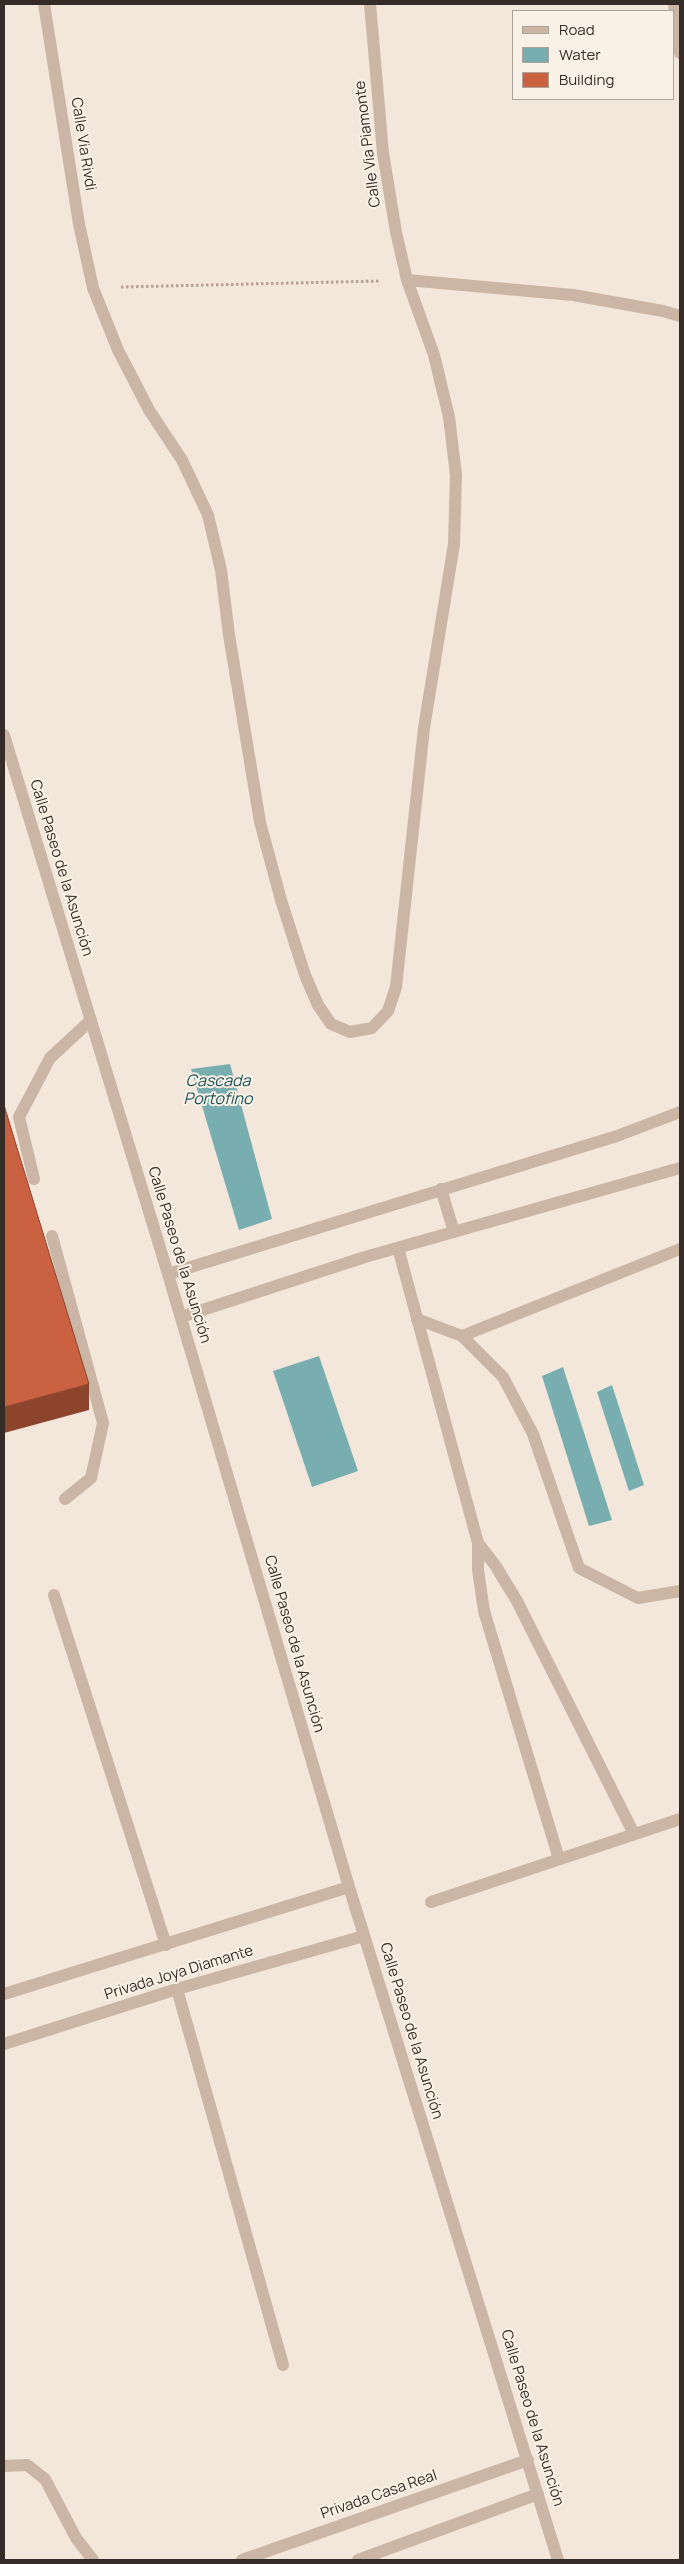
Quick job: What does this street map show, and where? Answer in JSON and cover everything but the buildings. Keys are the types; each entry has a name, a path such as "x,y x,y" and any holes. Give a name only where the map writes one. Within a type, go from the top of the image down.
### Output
{"street":[{"name":"Calle Via Rivdi","path":"44,4 79,224 93,288 118,350 149,410 182,460 208,515 222,570 228,635 260,822 278,892 305,975 318,1005 331,1024 350,1032 372,1028 388,1011 396,987 412,861 424,728 454,544 456,475 449,417 434,355 407,280"},
{"name":"Calle Via Piamonte","path":"370,4 383,153 407,280"},
{"path":"674,4 680,53"},
{"path":"407,280 573,295 663,310 680,316"},
{"name":"Calle Paseo de la Asunción","path":"4,735 181,1317 349,1887 558,2560"},
{"path":"34,1180 20,1117 50,1058 91,1020"},
{"path":"168,1274 617,1136 680,1112"},
{"path":"181,1317 398,1248 680,1168"},
{"path":"441,1189 454,1232"},
{"path":"52,1236 103,1423 90,1478 65,1498"},
{"path":"398,1248 478,1543 478,1570 484,1611 559,1859"},
{"path":"462,1336 680,1249"},
{"path":"417,1319 462,1336 503,1377 533,1434 579,1568 638,1598 680,1591"},
{"path":"478,1543 495,1565 517,1601 634,1834"},
{"path":"54,1595 166,1945"},
{"path":"430,1902 680,1819"},
{"name":"Privada Joya Diamante","path":"4,1994 349,1887"},
{"name":"Privada Joya Diamante","path":"4,2044 177,1989 364,1936"},
{"path":"177,1989 283,2365"},
{"name":"Privada Casa Real","path":"242,2560 528,2460"},
{"path":"4,2466 27,2465 45,2479 76,2538 93,2560"},
{"path":"358,2560 538,2494"}],"path":[{"path":"93,288 289,285 407,280"}],"water":[{"name":"Cascada Portofino","path":"230,1064 272,1219 239,1230 191,1069"},
{"path":"319,1356 358,1471 312,1487 273,1371"},
{"path":"563,1367 612,1520 589,1526 542,1376"},
{"path":"612,1385 644,1485 629,1491 597,1392"}]}
